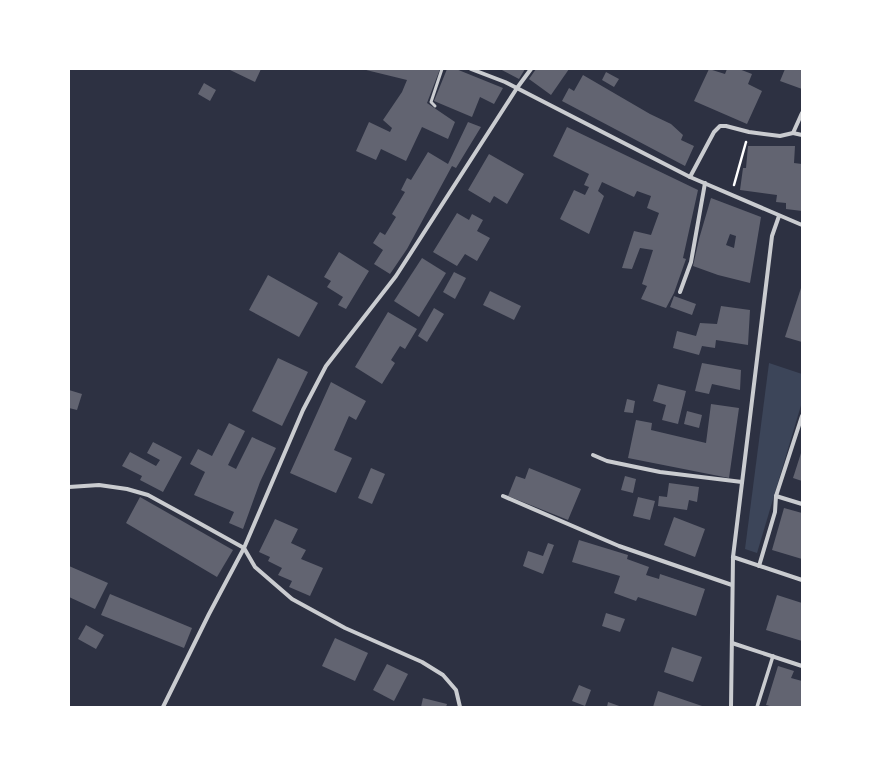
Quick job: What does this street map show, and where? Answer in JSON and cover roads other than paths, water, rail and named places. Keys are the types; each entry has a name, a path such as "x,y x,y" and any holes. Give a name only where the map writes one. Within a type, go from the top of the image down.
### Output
{"street":[{"path":"471,69 517,88 690,177 779,216 802,224"},
{"path":"163,707 209,614 244,548 303,410 326,366 396,276 517,88 531,69"},
{"path":"793,133 802,113"},
{"path":"690,177 714,132 720,126 780,136 793,133 802,135"},
{"path":"680,292 691,262 706,184"},
{"path":"731,707 733,557 772,236 779,216"},
{"path":"759,566 775,512 776,496 802,416"},
{"path":"593,455 606,461 660,472 742,482"},
{"path":"69,487 98,485 127,489 148,495 244,548 255,567 292,599 345,628 422,662 443,675 456,690 460,707"},
{"path":"502,496 619,546 732,585"},
{"path":"776,496 802,504"},
{"path":"733,557 802,580"},
{"path":"732,643 802,666"},
{"path":"757,707 773,656"}],"lane":[{"path":"435,106 431,102 442,69"}]}
